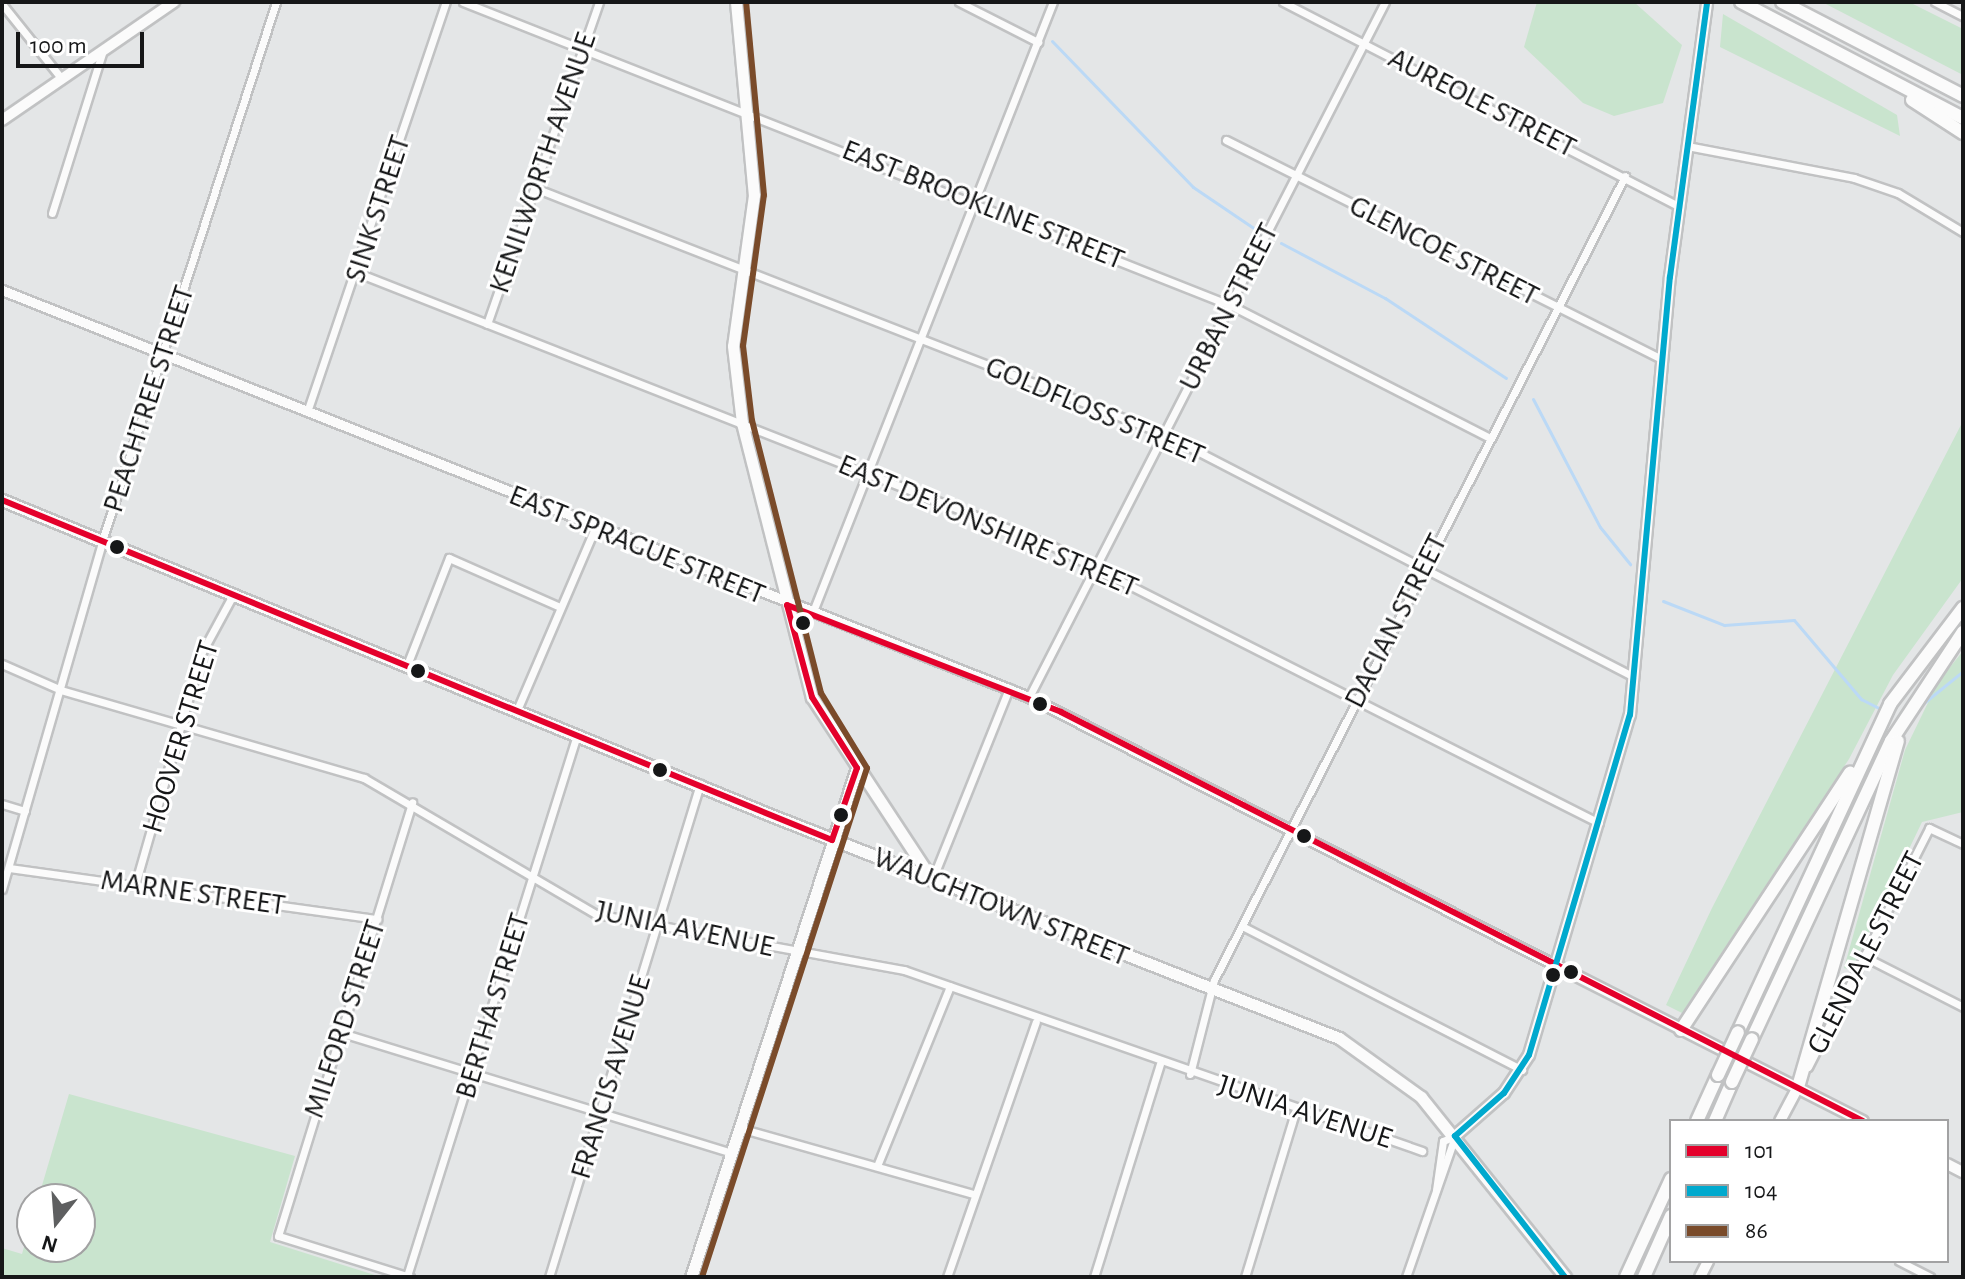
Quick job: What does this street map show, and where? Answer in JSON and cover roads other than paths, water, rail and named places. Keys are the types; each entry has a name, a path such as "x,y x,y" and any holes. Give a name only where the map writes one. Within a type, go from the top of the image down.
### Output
{"highway":[{"path":"1741,2 1963,118"},
{"path":"1782,2 1960,94"},
{"path":"1844,58 1963,133"},
{"path":"1698,1119 1890,704 1963,601"},
{"path":"1931,645 1963,608"},
{"path":"1716,1119 1916,698 1963,632"},
{"path":"1798,1087 1895,740"},
{"path":"1681,1030 1868,747"},
{"path":"1626,1277 1669,1183"},
{"path":"1644,1277 1669,1221"}],"main road":[{"path":"736,2 749,112 754,195 746,270 733,346 742,423 812,697 932,880"},
{"path":"1455,1136 1522,1070 1557,966 1599,823 1636,678 1679,206 1707,2"},
{"path":"2,120 170,3"},
{"name":"WAUGHTOWN STREET","path":"2,500 235,592 832,840 1364,1051 1407,1083 1455,1136 1564,1276"},
{"path":"695,1276 795,952 857,768"},
{"name":"EAST SPRAGUE STREET","path":"1557,966 1859,1119"},
{"name":"GLENDALE STREET","path":"1781,1119 1798,1087"}],"street":[{"name":"PEACHTREE STREET","path":"2,889 103,538 276,2"},
{"name":"SINK STREET","path":"307,415 358,273 446,2"},
{"name":"EAST BROOKLINE STREET","path":"463,2 749,112 1230,305 1490,438"},
{"name":"KENILWORTH AVENUE","path":"487,324 599,2"},
{"path":"959,2 1038,42"},
{"path":"812,614 1053,2"},
{"name":"AUREOLE STREET","path":"1283,2 1679,206"},
{"name":"URBAN STREET","path":"1029,697 1385,2"},
{"path":"1935,2 1963,16"},
{"path":"2,4 61,78"},
{"path":"52,213 103,50"},
{"name":"GLENCOE STREET","path":"1226,140 1663,360"},
{"path":"1687,146 1854,178 1898,193 1963,232"},
{"name":"DACIAN STREET","path":"1190,1074 1214,990 1242,926 1625,176"},
{"name":"GOLDFLOSS STREET","path":"535,188 1164,434 1636,678"},
{"name":"EAST DEVONSHIRE STREET","path":"358,273 742,423 1097,567 1599,823"},
{"name":"EAST SPRAGUE STREET","path":"2,290 163,358 787,605 1009,688 1557,966"},
{"path":"517,710 595,528"},
{"path":"407,665 449,558 560,607"},
{"name":"HOOVER STREET","path":"135,885 185,727 202,652 235,592"},
{"name":"JUNIA AVENUE","path":"2,664 61,690 364,778 412,802 531,881 596,914 795,952 950,986 1036,1022 1422,1151"},
{"path":"932,880 1009,688"},
{"name":"BERTHA STREET","path":"408,1276 577,735"},
{"name":"FRANCIS AVENUE","path":"549,1277 700,784"},
{"name":"MILFORD STREET","path":"408,1276 278,1236 412,802"},
{"path":"2,804 25,811"},
{"name":"GLENDALE STREET","path":"1798,1087 1929,828 1963,844"},
{"name":"MARNE STREET","path":"9,868 377,919"},
{"path":"1242,926 1522,1070"},
{"path":"1865,957 1963,1007"},
{"path":"877,1166 950,986"},
{"path":"947,1277 973,1194 1036,1022"},
{"path":"342,1033 732,1153"},
{"path":"1094,1277 1160,1064"},
{"path":"1245,1277 1296,1109"},
{"path":"740,1128 973,1194"},
{"path":"1436,1190 1443,1141 1455,1136"},
{"path":"1406,1277 1455,1136"},
{"path":"1903,1263 1930,1277"}],"waterway":[{"path":"1052,41 1193,187 1258,231"},
{"path":"1281,243 1385,298 1506,378"},
{"path":"1533,399 1600,527 1630,564"},
{"path":"1663,601 1724,625 1794,620 1861,699 1881,709"},
{"path":"1920,706 1963,671"}]}
